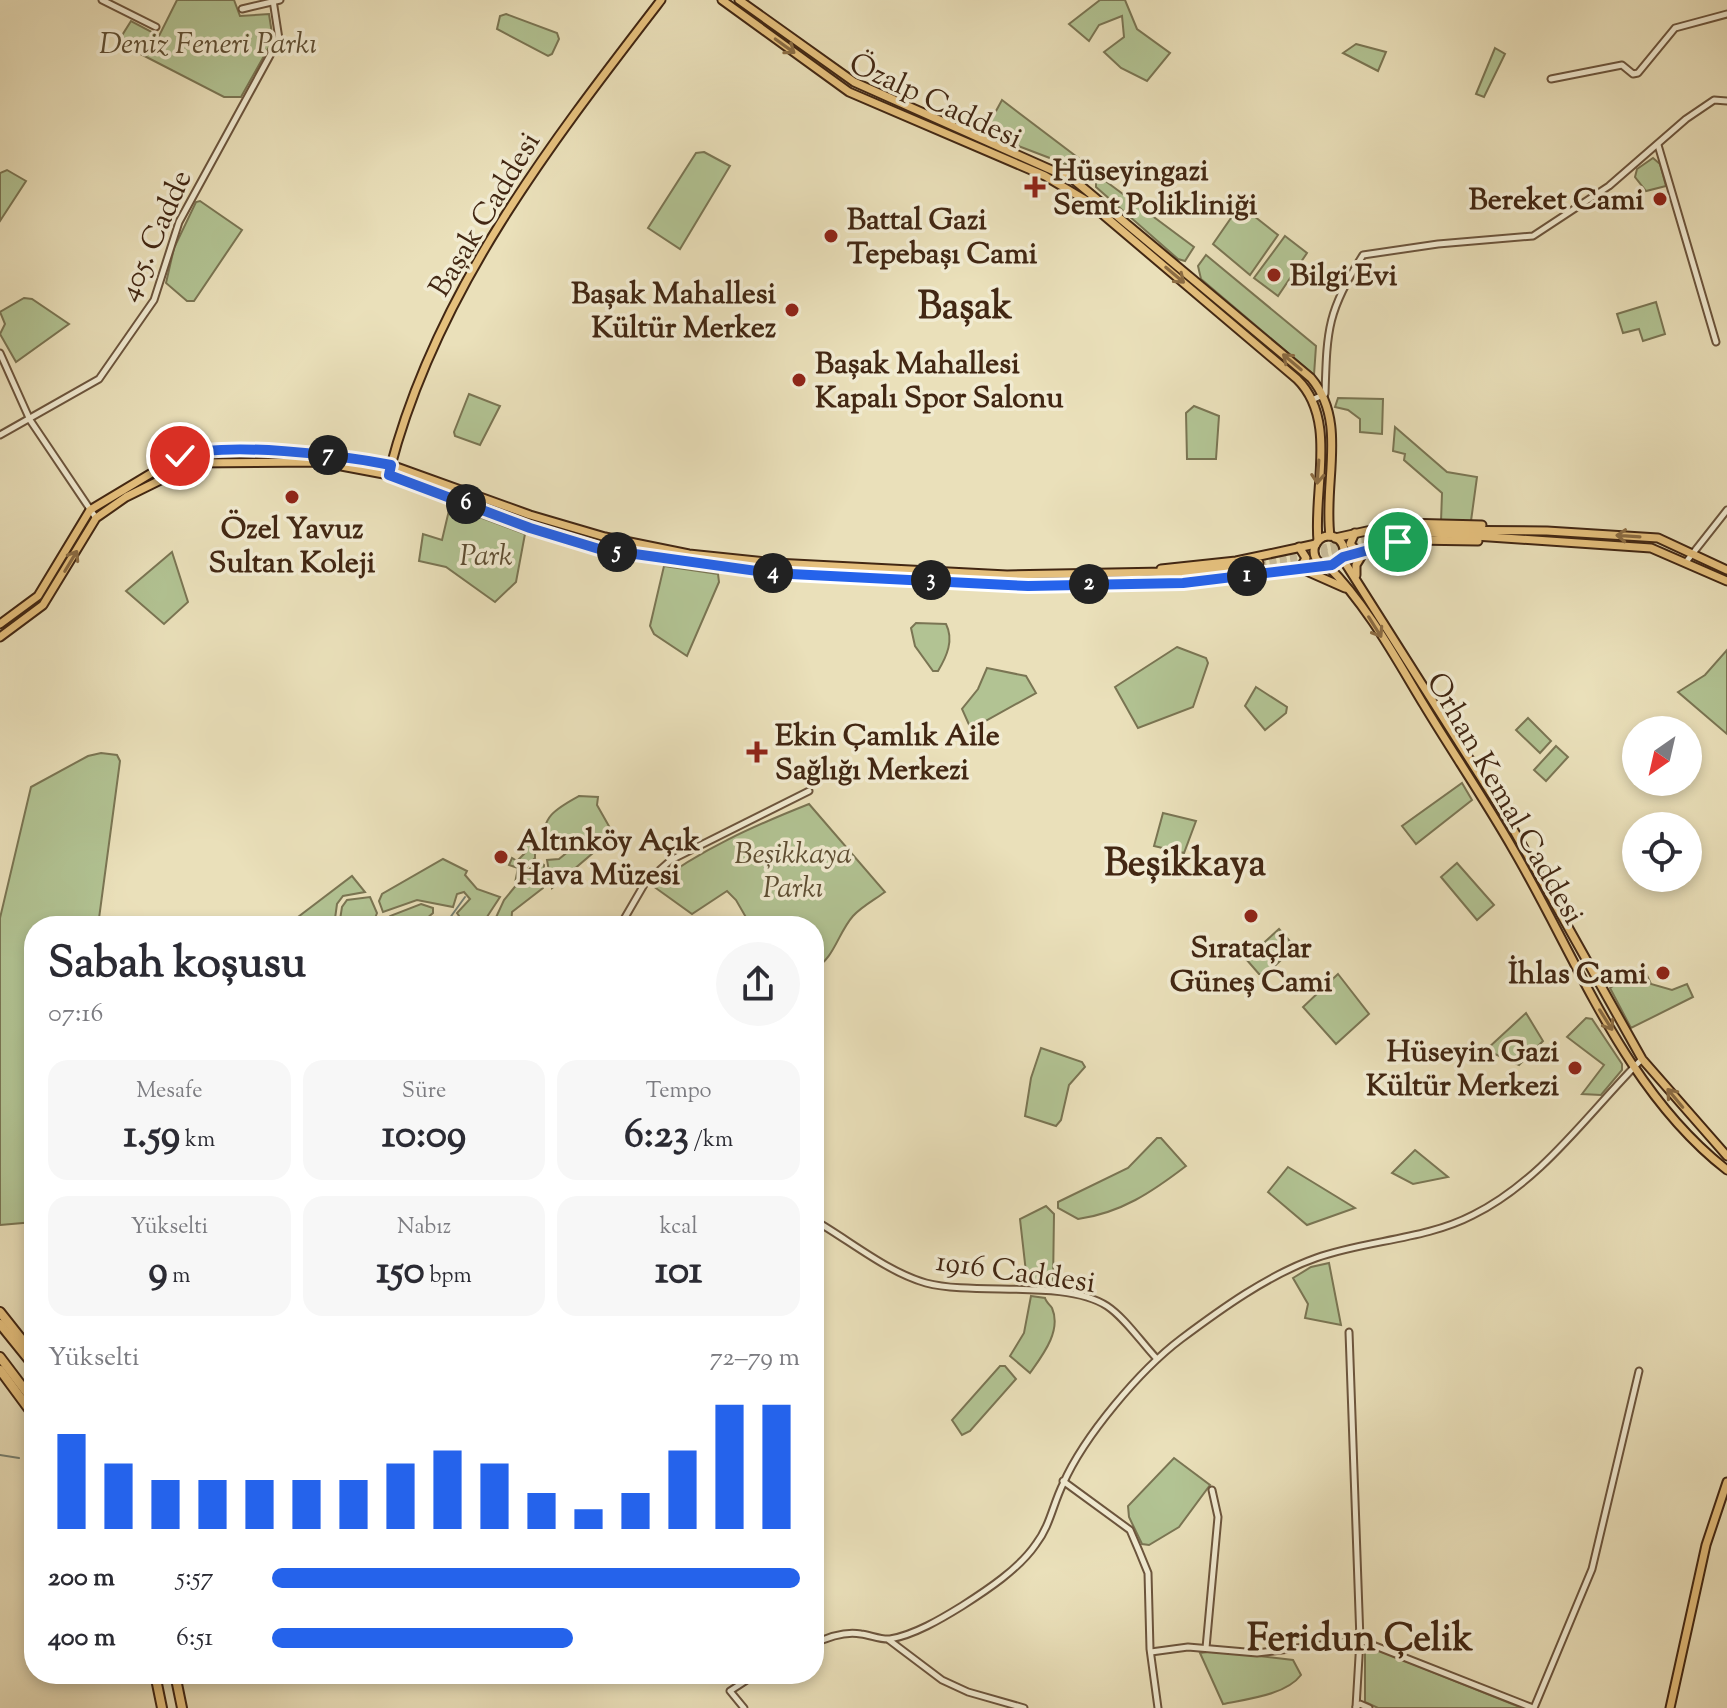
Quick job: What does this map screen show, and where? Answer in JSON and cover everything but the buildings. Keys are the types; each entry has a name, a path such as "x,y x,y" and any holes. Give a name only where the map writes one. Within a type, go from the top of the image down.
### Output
{"highway":[{"path":"0,1312 24,1342"},
{"path":"0,1324 24,1354"},
{"path":"0,1357 24,1389"},
{"path":"0,1370 24,1402"},
{"path":"157,1684 162,1708"},
{"path":"177,1684 182,1708"}],"main road":[{"name":"Başak Caddesi","path":"389,475 432,349 489,241 531,174 661,0"},
{"name":"Özalp Caddesi","path":"722,0 849,92 1045,176 1087,201 1297,379 1314,399"},
{"name":"Özalp Caddesi","path":"739,0 854,82 1074,180 1189,273 1311,378 1325,394"},
{"path":"1325,394 1332,418 1327,516 1333,537 1344,547 1342,557"},
{"path":"1314,399 1320,427 1315,555 1325,565"},
{"path":"0,624 38,596 90,510 141,478 192,452 343,455 391,465 530,515 605,537 689,554 775,563 1007,575 1151,573 1260,566 1125,582"},
{"path":"0,637 43,605 96,518 126,497 195,463 320,462 389,475 530,528 599,549 723,568 1028,586 1220,580 1325,565 1342,557 1425,538 1511,539"},
{"path":"1151,573 1168,567 1236,561 1333,537 1422,522 1658,538 1727,570"},
{"path":"1528,531 1399,533 1651,548 1727,581"},
{"path":"1355,533 1350,544 1362,552"},
{"path":"1298,568 1306,558 1299,547"},
{"path":"1358,581 1356,565 1362,552"},
{"name":"Orhan Kemal Caddesi","path":"1342,557 1508,820 1642,1059 1727,1156"},
{"name":"Orhan Kemal Caddesi","path":"1325,565 1350,590 1498,824 1599,1009 1635,1066 1690,1135 1727,1170"},
{"path":"1298,568 1350,590"},
{"path":"1498,824 1508,820"},
{"path":"1670,1708 1706,1545 1727,1482"}],"street":[{"path":"102,0 156,27"},
{"path":"242,9 276,1"},
{"name":"405. Cadde","path":"0,435 99,379 154,300 179,222 279,39 276,1"},
{"path":"1551,79 1622,65 1633,74 1638,73 1675,28 1727,14"},
{"path":"1314,399 1325,394 1326,336 1338,294 1363,255 1438,244 1533,236 1609,186 1714,100 1727,101"},
{"path":"1658,145 1716,342"},
{"path":"0,353 30,420 96,518"},
{"path":"1686,562 1727,510"},
{"path":"626,916 645,883 671,860 809,791"},
{"path":"888,1639 911,1632 960,1607 1034,1548 1046,1529 1063,1481 1115,1406 1157,1359 1280,1272 1317,1258 1442,1227 1476,1215 1528,1177 1642,1059"},
{"name":"1916 Caddesi","path":"824,1226 924,1282 958,1288 1047,1291 1094,1300 1107,1306 1157,1359"},
{"path":"1349,1332 1360,1640 1355,1708"},
{"path":"1151,1652 1206,1648 1257,1653 1360,1640 1534,1708 1592,1569 1639,1371"},
{"path":"1063,1481 1130,1530 1148,1573 1151,1652 1158,1708"},
{"path":"1206,1648 1218,1517 1212,1490"},
{"path":"824,1640 856,1633 888,1639 942,1680 968,1692 1024,1708"},
{"path":"741,1684 730,1691 744,1708"},
{"path":"1355,1708 1360,1704 1369,1708"}],"green space":[{"name":"Deniz Feneri Parkı","path":"177,0 234,0 240,16 269,14 273,40 241,97 224,97 123,45 121,37 131,21 159,36"},
{"path":"1100,0 1125,0 1137,29 1170,53 1147,81 1121,68 1104,52 1124,37 1122,16 1099,25 1089,41 1069,24"},
{"path":"506,14 557,33 559,39 552,54 548,56 497,29 500,16"},
{"path":"1356,44 1386,52 1378,71 1343,53"},
{"path":"1495,48 1505,54 1484,97 1476,94"},
{"path":"1002,100 1081,160 1081,164 1076,168 984,133"},
{"path":"704,152 730,166 680,249 648,228 696,153"},
{"path":"1653,158 1660,164 1666,186 1646,191 1635,177 1637,169"},
{"path":"7,170 26,181 0,221 0,173"},
{"path":"1096,174 1194,247 1185,261 1178,259 1096,187"},
{"path":"200,201 242,230 194,301 187,301 166,283 174,248 196,202"},
{"path":"1240,205 1278,235 1250,275 1213,244"},
{"path":"1285,236 1307,253 1278,296 1254,278"},
{"path":"1206,255 1316,346 1314,375 1201,279 1198,266"},
{"path":"24,298 32,299 69,324 16,362 0,334 5,324 0,312"},
{"path":"1656,302 1665,334 1643,341 1639,329 1623,333 1617,314"},
{"path":"469,394 500,406 480,445 455,436 454,432"},
{"path":"1338,398 1383,399 1382,434 1360,432 1360,419 1348,410 1335,407"},
{"path":"1194,406 1219,416 1216,459 1187,459 1186,413"},
{"path":"1395,427 1447,472 1477,477 1471,521 1441,522 1442,493 1404,460 1405,454 1393,451"},
{"name":"Park","path":"450,506 525,534 516,582 495,602 446,567 419,561 423,534 442,540"},
{"path":"172,552 188,602 164,624 126,591"},
{"path":"664,566 718,574 719,582 687,656 654,634 650,626"},
{"path":"916,623 946,624 948,648 938,671 933,671 915,646 911,628"},
{"path":"1177,647 1206,658 1208,663 1193,707 1138,728 1115,687"},
{"path":"1727,650 1727,734 1678,692 1705,675"},
{"path":"987,668 1026,676 1036,693 971,729 962,709 978,689"},
{"path":"1256,687 1287,707 1286,713 1265,730 1245,706"},
{"path":"1528,718 1551,741 1540,753 1516,730"},
{"path":"1556,746 1568,757 1546,781 1534,770"},
{"path":"101,753 117,755 120,761 99,916 24,916 24,1223 0,1225 0,918 31,787 88,756"},
{"path":"1462,783 1472,800 1416,844 1402,826"},
{"path":"579,796 598,797 597,805 614,835 552,888 547,860 559,859 570,850 564,849 561,839 544,845 545,827 557,809"},
{"name":"Beşikkaya Parkı","path":"809,804 885,892 853,916 824,961 824,916 745,916 727,891 692,914 653,886 728,839"},
{"path":"1163,813 1196,821 1184,853 1154,846"},
{"path":"535,842 535,858 516,878 518,868 509,865 512,858 517,861 525,853 522,847"},
{"path":"443,859 467,871 465,875 477,889 500,897 488,916 459,916 457,913 470,899 464,892 457,894 453,907 417,900 383,912 379,901 382,894"},
{"path":"537,860 544,865 543,888 512,912 512,916 497,916 504,900"},
{"path":"1457,863 1494,905 1477,920 1441,877"},
{"path":"352,876 365,892 343,896 337,904 335,916 299,916"},
{"path":"370,897 376,916 341,916 347,900"},
{"path":"421,904 433,908 430,916 390,916"},
{"path":"1279,929 1295,947 1266,974 1259,974 1246,959"},
{"path":"1643,967 1651,984 1672,990 1687,984 1693,997 1631,1028 1610,988"},
{"path":"1338,974 1369,1014 1336,1044 1303,1007"},
{"path":"1526,1013 1543,1041 1519,1065 1486,1050"},
{"path":"1586,1018 1592,1019 1622,1064 1622,1070 1601,1095 1582,1094 1604,1065 1567,1037"},
{"path":"1041,1048 1082,1062 1085,1067 1069,1085 1061,1120 1056,1126 1025,1116 1031,1078"},
{"path":"1157,1138 1161,1138 1186,1166 1148,1193 1108,1212 1078,1219 1058,1208 1058,1202 1128,1168"},
{"path":"1415,1150 1448,1177 1413,1184 1392,1173"},
{"path":"1288,1167 1355,1208 1307,1225 1268,1192"},
{"path":"1046,1206 1054,1214 1053,1285 1031,1285 1027,1281 1020,1219"},
{"path":"1329,1263 1341,1325 1305,1318 1308,1304 1293,1278 1311,1267"},
{"path":"1031,1296 1045,1298 1052,1308 1054,1325 1049,1343 1030,1373 1010,1356 1024,1333"},
{"path":"1000,1366 1005,1366 1016,1379 970,1431 962,1435 952,1420"},
{"path":"1174,1458 1210,1485 1179,1527 1149,1545 1142,1544 1129,1517 1128,1506"},
{"path":"1368,1646 1522,1708 1378,1708 1365,1702 1365,1650"},
{"path":"1215,1651 1293,1660 1301,1675 1276,1692 1223,1704 1200,1653"}],"waterway":[{"path":"451,916 465,897"},
{"path":"0,1455 19,1458"}],"tunnel":[{"path":"1259,563 1399,530"},
{"path":"1260,569 1399,536"}],"place":[{"name":"Hüseyingazi Semt Polikliniği","path":"1035,187"},
{"name":"Bereket Cami","path":"1660,199"},
{"name":"Battal Gazi Tepebaşı Cami","path":"831,236"},
{"name":"Bilgi Evi","path":"1274,275"},
{"name":"Başak Mahallesi Kültür Merkez","path":"792,310"},
{"name":"Başak Mahallesi Kapalı Spor Salonu","path":"799,380"},
{"name":"Özel Yavuz Sultan Koleji","path":"292,497"},
{"name":"Ekin Çamlık Aile Sağlığı Merkezi","path":"757,752"},
{"name":"Altınköy Açık Hava Müzesi","path":"501,857"},
{"name":"Sırataçlar Güneş Cami","path":"1251,916"},
{"name":"İhlas Cami","path":"1663,973"},
{"name":"Hüseyin Gazi Kültür Merkezi","path":"1575,1068"}],"district":[{"name":"Başak","path":"965,305"},
{"name":"Beşikkaya","path":"1185,862"},
{"name":"Feridun Çelik","path":"1360,1637"}],"route":[{"path":"180,456 205,450 343,455 391,465 389,475 530,528 599,549 771,573 1028,586 1183,583 1332,565 1343,557 1398,542"}]}
